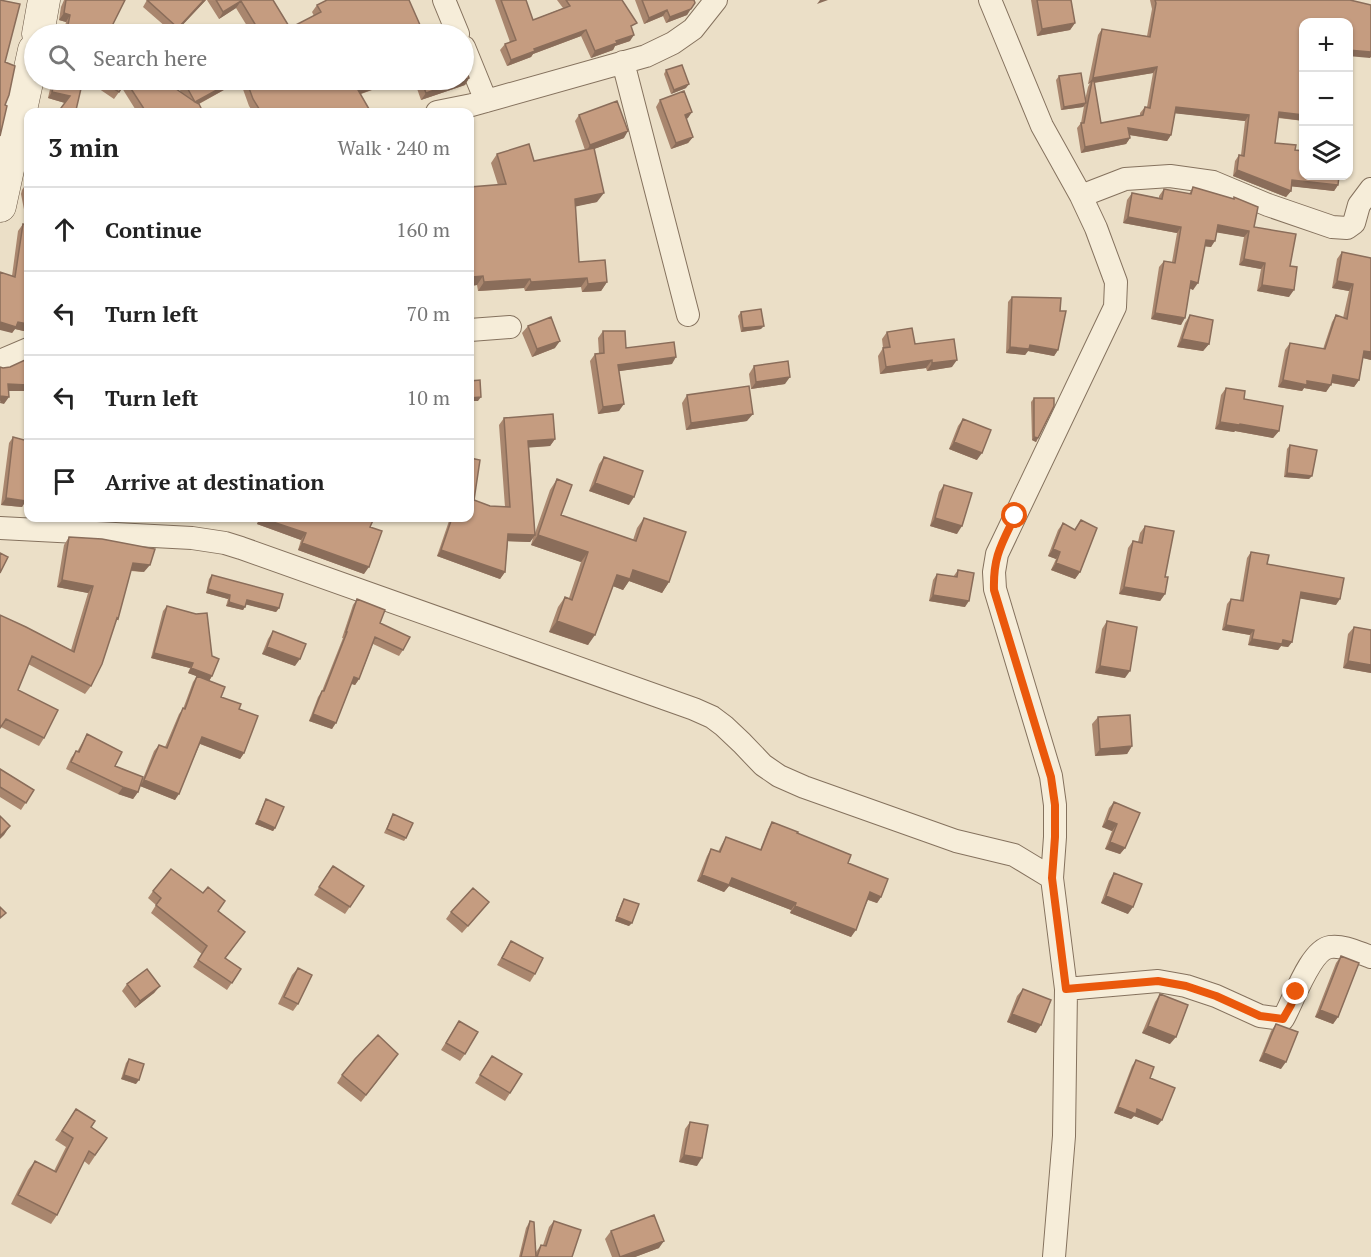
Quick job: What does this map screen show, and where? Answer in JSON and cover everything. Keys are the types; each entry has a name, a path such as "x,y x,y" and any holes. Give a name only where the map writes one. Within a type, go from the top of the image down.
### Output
{"street":[{"path":"40,24 44,0"},
{"path":"444,0 454,24"},
{"path":"455,108 646,56 673,43 693,29 716,0"},
{"path":"990,0 1042,126 1081,196 1116,282 1115,307 1001,545 994,572 994,590 1051,777 1055,805 1052,878 1066,989 1064,1136 1054,1257"},
{"path":"623,62 688,315"},
{"path":"474,72 486,101"},
{"path":"0,206 25,90"},
{"path":"1081,196 1125,178 1170,176 1213,182 1268,205 1332,227 1347,228 1354,223 1359,204 1371,189"},
{"path":"474,330 510,327"},
{"path":"0,361 24,351"},
{"path":"0,528 192,538 241,548 694,709 712,717 724,726 763,765 779,776 855,806 956,841 1014,855 1052,878"},
{"path":"1066,989 1158,981 1186,986 1216,996 1260,1016 1283,1019 1301,979 1320,952 1328,947 1341,948 1371,957"}],"building":[{"path":"0,0 20,4 5,62 15,66 0,136"},
{"path":"66,0 125,0 113,24 68,24 70,15 64,13"},
{"path":"147,0 204,0 182,24 174,24"},
{"path":"216,0 273,0 288,24 255,24 241,1 223,12"},
{"path":"327,0 409,0 420,24 298,24 321,12 317,5"},
{"path":"501,0 526,0 533,20 570,6 566,0 622,0 637,23 631,26 634,35 595,51 586,30 511,60 505,44 516,40"},
{"path":"642,0 694,0 695,3 691,9 670,17 667,10 649,18"},
{"path":"1037,0 1071,0 1075,23 1042,29"},
{"path":"1155,0 1350,0 1371,5 1371,52 1353,50 1353,18 1299,18 1299,114 1279,112 1275,143 1296,145 1295,150 1299,150 1299,180 1339,180 1338,185 1292,180 1291,191 1237,170 1239,155 1244,156 1249,115 1176,107 1171,135 1128,128 1130,138 1085,147 1081,123 1084,123 1092,81 1094,81 1101,123 1143,115 1145,107 1150,108 1157,67 1093,78 1102,29 1150,37"},
{"path":"682,65 689,84 674,90 666,70"},
{"path":"1081,73 1086,103 1064,107 1059,76"},
{"path":"52,90 81,90 76,108 61,108 70,96 52,92"},
{"path":"132,90 178,90 199,104 201,108 143,108"},
{"path":"188,90 217,90 195,102"},
{"path":"250,90 358,90 368,108 259,108"},
{"path":"684,91 692,112 685,115 693,137 676,143 660,100"},
{"path":"617,101 628,131 590,145 579,115"},
{"path":"529,144 534,161 594,148 604,193 575,199 579,262 605,260 607,282 588,284 587,278 531,282 530,279 484,282 483,276 474,277 474,187 506,184 497,154"},
{"path":"1193,187 1234,199 1234,197 1258,207 1254,227 1296,234 1290,266 1297,267 1294,290 1262,285 1265,263 1244,259 1249,231 1218,225 1215,241 1206,240 1198,283 1191,281 1185,318 1155,313 1164,261 1175,263 1181,227 1128,217 1132,193 1162,199 1164,189 1191,194"},
{"path":"23,224 24,323 18,322 16,327 0,322 0,272 15,277"},
{"path":"1342,252 1371,258 1371,352 1364,351 1359,380 1333,375 1331,385 1307,381 1307,385 1283,380 1290,343 1325,349 1336,315 1347,319 1353,284 1337,281"},
{"path":"1012,297 1061,298 1060,311 1066,311 1058,350 1030,345 1029,349 1010,347"},
{"path":"761,309 764,326 743,328 741,312"},
{"path":"1190,315 1213,320 1209,344 1182,339"},
{"path":"551,317 560,341 537,349 528,326"},
{"path":"912,328 915,344 954,339 957,360 932,363 932,360 886,367 883,348 890,347 887,332"},
{"path":"603,331 625,331 626,348 674,342 676,357 618,365 624,404 603,407 595,354 604,353"},
{"path":"24,360 24,385 8,384 9,397 1,396 0,401 0,367 10,367"},
{"path":"788,361 790,377 756,382 754,366"},
{"path":"480,380 481,397 474,398 474,381"},
{"path":"749,386 753,414 691,423 687,395"},
{"path":"1226,388 1245,391 1244,399 1283,406 1279,431 1220,422"},
{"path":"1034,398 1054,398 1054,406 1038,438 1034,437"},
{"path":"553,414 555,439 528,441 535,535 508,534 505,572 441,550 451,522 474,522 474,500 490,506 510,507 504,418"},
{"path":"963,419 991,430 982,453 954,442"},
{"path":"13,437 24,440 24,501 6,498"},
{"path":"1290,445 1317,450 1312,476 1287,473"},
{"path":"604,457 643,471 634,497 595,483"},
{"path":"474,459 480,460 474,500"},
{"path":"557,479 572,485 561,515 636,541 644,518 686,532 669,582 633,570 630,579 617,575 595,635 557,621 565,597 572,600 588,552 538,535"},
{"path":"944,485 972,493 962,526 935,518"},
{"path":"1081,520 1097,528 1080,572 1056,563 1060,552 1053,549 1063,523 1075,530"},
{"path":"273,522 372,522 370,527 382,531 369,567 302,543 306,533"},
{"path":"1145,526 1174,531 1165,577 1168,577 1165,594 1124,587 1133,541 1142,543"},
{"path":"69,537 102,539 155,549 150,565 133,563 118,619 102,664 91,686 32,656 18,690 58,710 44,738 6,719 0,728 0,615 74,652 93,586 62,580"},
{"path":"1251,552 1269,555 1267,564 1344,578 1340,599 1301,592 1292,642 1283,640 1282,644 1252,639 1254,630 1226,625 1231,599 1243,601"},
{"path":"0,553 8,557 0,573"},
{"path":"958,570 974,573 969,601 933,595 937,574 957,577"},
{"path":"212,575 283,594 279,608 247,600 245,607 229,602 230,595 208,589"},
{"path":"357,599 385,610 380,623 410,637 403,650 375,637 359,679 354,677 336,723 313,714 347,632"},
{"path":"167,606 196,614 207,613 212,656 219,659 212,676 191,668 193,663 154,653"},
{"path":"1107,621 1137,627 1130,671 1100,666"},
{"path":"1354,627 1371,630 1371,665 1348,661"},
{"path":"273,631 306,644 300,659 267,647"},
{"path":"197,676 225,687 221,697 241,704 239,709 258,716 244,753 202,737 179,794 144,780 159,745 167,748"},
{"path":"1130,715 1132,746 1100,749 1098,717"},
{"path":"87,734 122,752 115,766 143,777 138,792 71,762 76,751 79,752"},
{"path":"0,769 34,790 26,803 0,787"},
{"path":"266,799 284,807 275,828 258,820"},
{"path":"1114,802 1140,813 1125,848 1110,842 1117,824 1107,820"},
{"path":"393,814 413,823 406,838 387,829"},
{"path":"0,816 10,826 0,836"},
{"path":"772,822 851,855 848,863 888,879 881,897 870,892 856,930 732,878 729,885 702,875 711,849 720,852 726,837 761,850"},
{"path":"333,866 364,886 350,907 319,887"},
{"path":"171,869 203,893 208,887 225,901 218,911 245,932 225,958 241,969 232,983 198,960 207,946 156,905 161,898 153,891"},
{"path":"1114,873 1142,884 1133,907 1106,896"},
{"path":"473,888 489,902 468,926 451,912"},
{"path":"624,899 639,904 632,923 617,917"},
{"path":"0,907 6,913 0,918"},
{"path":"511,941 543,958 535,974 502,958"},
{"path":"1341,956 1359,963 1338,1017 1320,1010"},
{"path":"298,968 312,975 298,1004 284,997"},
{"path":"147,969 160,986 140,1001 127,984"},
{"path":"1023,989 1051,1000 1041,1025 1012,1014"},
{"path":"1160,994 1188,1005 1176,1037 1148,1026"},
{"path":"459,1021 478,1032 465,1054 446,1043"},
{"path":"1276,1024 1298,1032 1286,1062 1264,1053"},
{"path":"378,1035 398,1054 366,1095 342,1075"},
{"path":"492,1056 522,1074 510,1093 480,1075"},
{"path":"129,1059 144,1064 139,1080 124,1075"},
{"path":"1136,1060 1154,1067 1150,1078 1175,1088 1162,1120 1137,1109 1136,1114 1118,1107"},
{"path":"76,1109 95,1121 91,1127 107,1138 95,1155 89,1151 57,1215 18,1195 35,1161 56,1172 73,1138 62,1131"},
{"path":"690,1122 708,1125 702,1158 684,1155"},
{"path":"654,1215 664,1241 620,1257 611,1231"},
{"path":"530,1221 534,1222 536,1257 521,1257"},
{"path":"554,1221 581,1230 572,1257 537,1257 541,1245 546,1246"}],"route":[{"path":"1015,516 997,554 994,590 1051,777 1055,805 1052,878 1066,989 1158,981 1186,986 1216,996 1260,1016 1283,1019 1296,992"}]}
